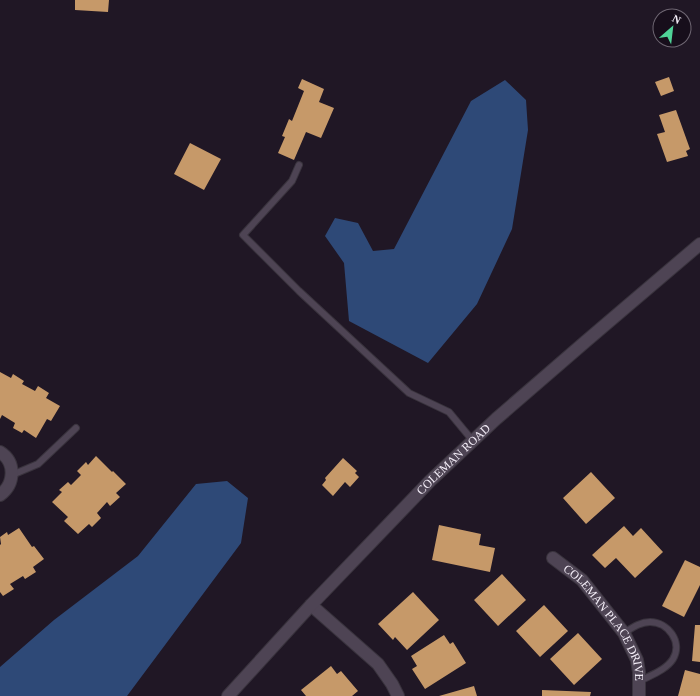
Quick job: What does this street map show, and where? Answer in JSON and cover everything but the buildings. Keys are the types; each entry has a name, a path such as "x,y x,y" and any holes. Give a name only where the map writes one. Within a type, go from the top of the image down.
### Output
{"street":[{"name":"COLEMAN ROAD","path":"228,696 311,605 430,481 579,347 700,244"},
{"path":"0,452 6,456 11,465 12,475 9,486 0,495"},
{"name":"COLEMAN PLACE DRIVE","path":"553,558 582,580 624,633 637,660 640,681 639,696"},
{"path":"311,605 378,664 392,684 398,696"}],"lane":[{"path":"299,165 292,180 243,235 299,291 409,392 449,412 474,441"},
{"path":"12,475 38,464 76,428"},
{"path":"624,633 638,624 655,622 665,626 676,641 673,659 658,672 640,681"}],"water":[{"path":"505,80 526,100 528,130 512,229 477,304 428,363 349,321 344,263 325,236 335,218 358,223 373,251 394,249 471,101"},
{"path":"227,481 248,498 241,543 127,696 0,696 0,667 54,620 138,556 196,484"}]}
